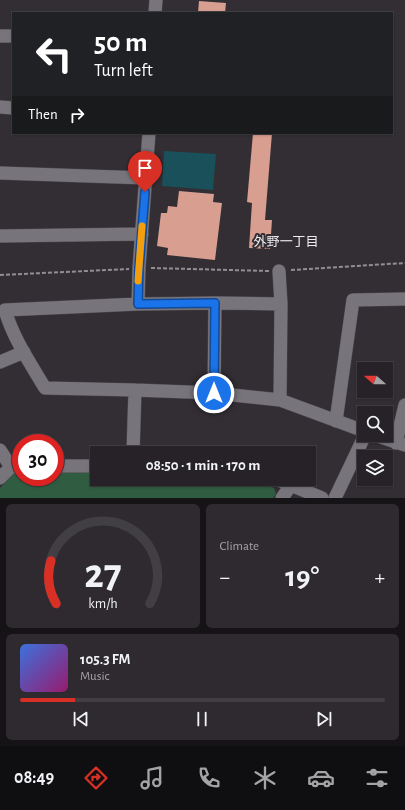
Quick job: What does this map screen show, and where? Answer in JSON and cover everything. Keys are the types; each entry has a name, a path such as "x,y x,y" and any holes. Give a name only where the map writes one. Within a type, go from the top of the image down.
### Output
{"street":[{"path":"155,12 156,0"},
{"path":"0,36 12,36"},
{"path":"0,107 12,108"},
{"path":"138,304 139,268 149,134"},
{"path":"0,173 146,178"},
{"path":"0,236 142,234"},
{"path":"279,271 281,304 280,400"},
{"path":"336,421 353,300 405,299"},
{"path":"214,393 215,303"},
{"path":"281,304 138,304 5,310 9,323 45,388 214,393 280,400 357,428"},
{"path":"0,362 24,352"},
{"path":"134,446 135,390"},
{"path":"401,444 405,405"},
{"path":"335,498 362,442"},
{"path":"0,450 12,463"},
{"path":"64,466 90,466"},
{"path":"0,478 12,470"},
{"path":"282,498 289,486"},
{"path":"292,486 322,498"}],"path":[{"path":"0,275 139,268 279,271 405,263"}],"green space":[{"path":"64,470 90,472 90,486 268,486 274,488 276,494 273,498 0,498 0,488 12,475 12,486 64,486"}],"water":[{"path":"164,151 216,154 213,190 162,186"}],"building":[{"path":"199,1 226,3 225,12 198,12"},
{"path":"253,134 272,134 265,220 272,220 270,249 249,248 252,203 247,202"},
{"path":"179,191 214,194 213,202 222,203 215,260 167,255 168,248 157,246 161,213 167,213 168,206 177,207"}],"slow traffic":[{"path":"138,281 142,226"}],"district":[{"name":"外野一丁目","path":"286,242"}],"route":[{"path":"145,192 139,268 138,304 215,303 214,393"}]}
